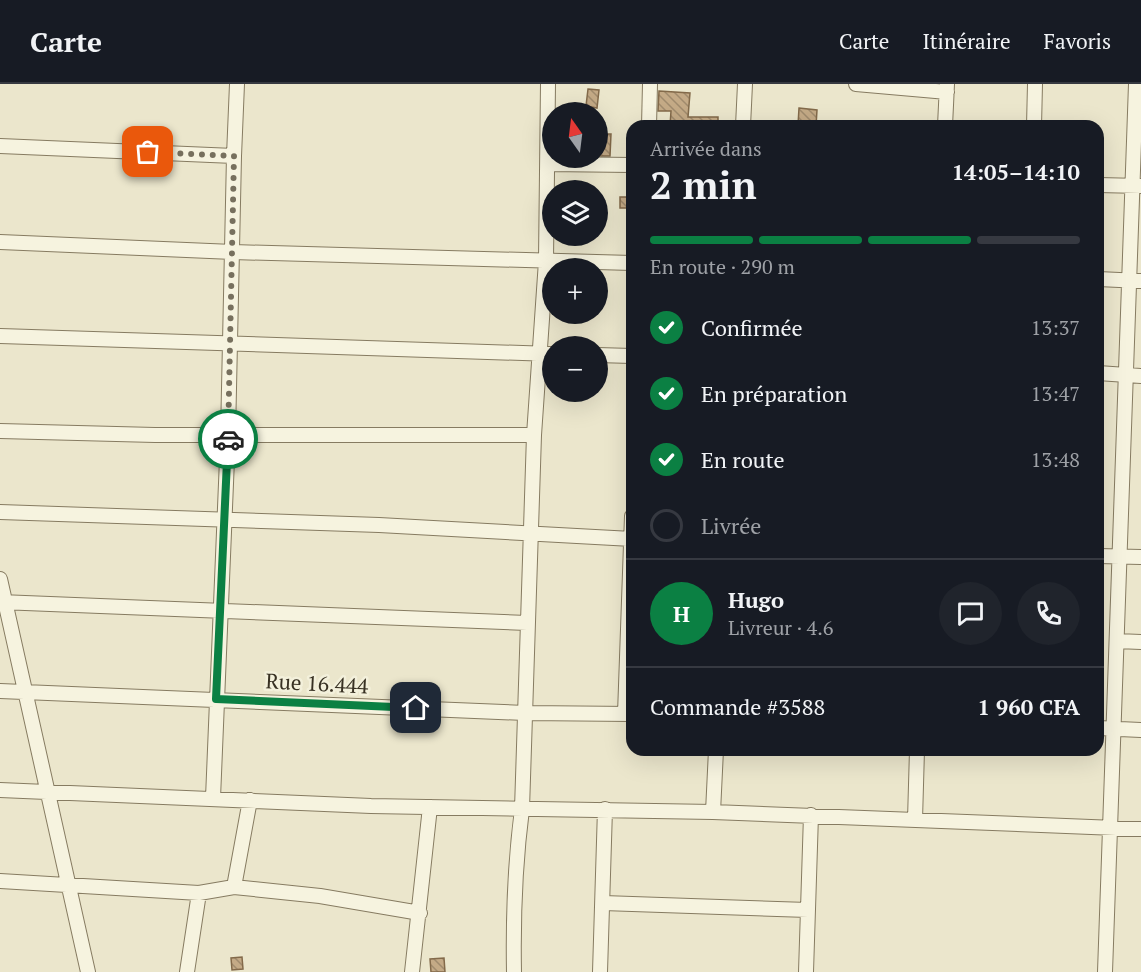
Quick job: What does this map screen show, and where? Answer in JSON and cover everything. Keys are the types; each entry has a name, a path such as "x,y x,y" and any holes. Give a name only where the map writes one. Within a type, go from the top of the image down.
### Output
{"street":[{"path":"213,798 228,435 237,84"},
{"path":"548,84 548,102"},
{"path":"649,120 650,84"},
{"path":"743,120 745,84"},
{"path":"856,84 947,88 945,120"},
{"path":"1034,120 1035,84"},
{"path":"1105,972 1126,375 1135,281 1136,84"},
{"path":"0,146 234,156"},
{"path":"608,165 626,165"},
{"path":"546,258 548,168"},
{"path":"1104,185 1137,186"},
{"path":"0,242 233,252 542,261"},
{"path":"608,262 626,263"},
{"path":"1104,279 1135,281"},
{"path":"0,336 542,354"},
{"path":"608,355 626,356"},
{"path":"1104,373 1141,376"},
{"path":"514,972 516,858 522,809 534,435 542,381"},
{"path":"0,431 228,435 534,435"},
{"path":"0,512 224,519 626,539"},
{"path":"1104,555 1141,557"},
{"path":"0,579 2,602 26,692 88,972"},
{"path":"2,602 527,623"},
{"path":"1117,641 1141,642"},
{"name":"Rue 16.444","path":"0,691 525,713 626,714"},
{"path":"1104,728 1141,730"},
{"path":"713,812 716,756"},
{"path":"915,820 917,756"},
{"path":"0,790 430,807 811,815 1141,829"},
{"path":"234,887 250,800"},
{"path":"412,972 430,807"},
{"path":"600,972 605,809"},
{"path":"806,972 811,815"},
{"path":"0,881 199,893 234,887 320,896 420,913"},
{"path":"187,972 199,893"},
{"path":"603,903 808,910"}],"building":[{"path":"588,89 599,90 598,102 586,102"},
{"path":"659,91 690,93 688,117 718,117 718,120 670,120 671,111 658,111"},
{"path":"799,108 817,110 816,120 798,120"},
{"path":"608,134 611,134 610,156 608,156"},
{"path":"620,197 626,197 626,208 620,208"},
{"path":"242,957 243,969 232,970 231,958"},
{"path":"444,958 445,972 431,972 430,959"}],"way so far":[{"path":"148,152 234,156 228,439"}],"route":[{"path":"228,439 216,699 416,708"}]}
